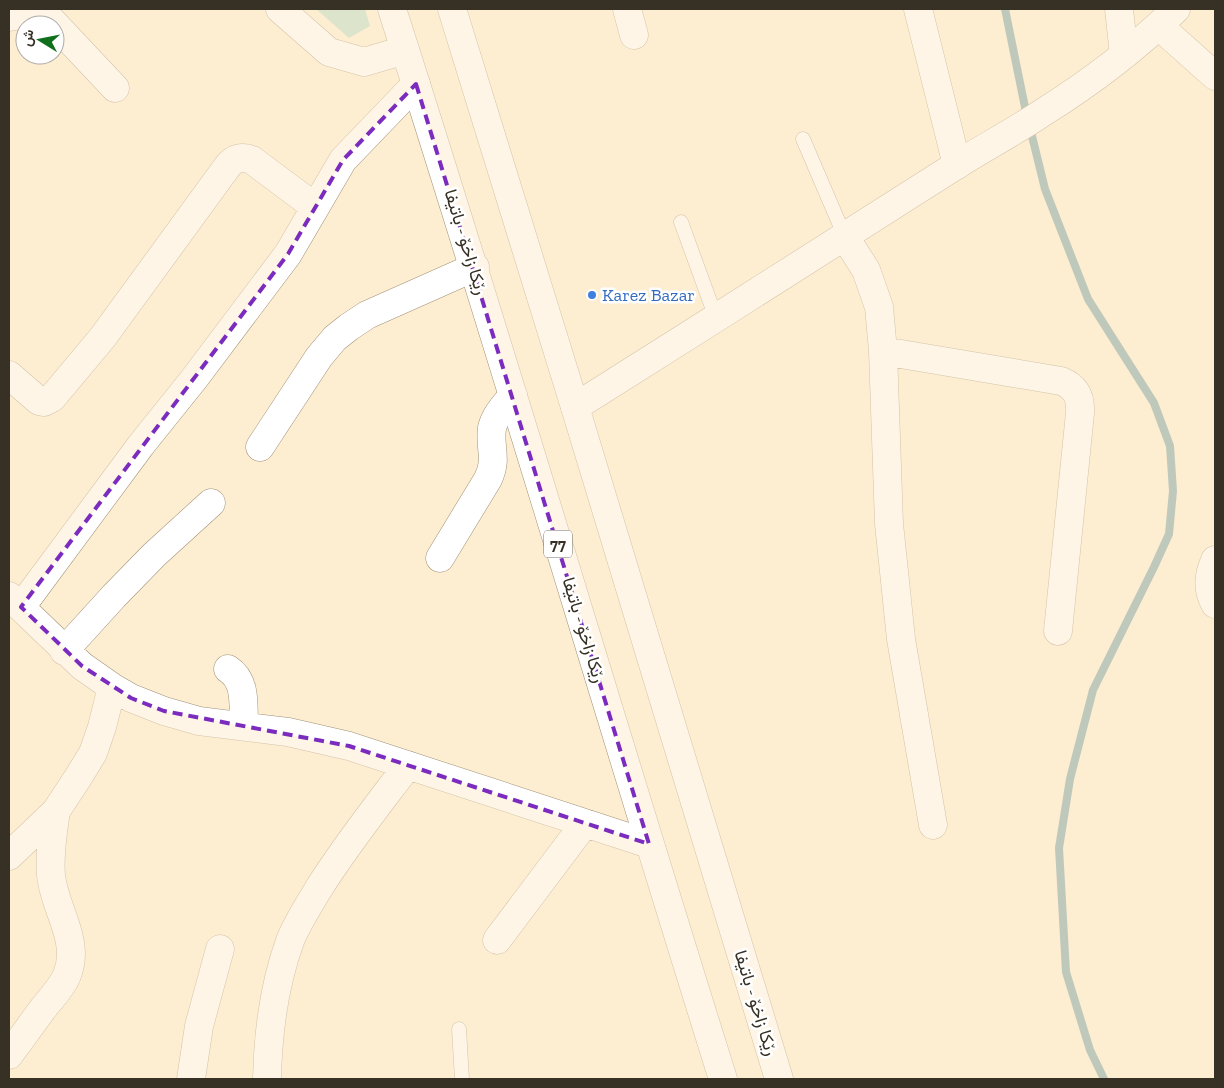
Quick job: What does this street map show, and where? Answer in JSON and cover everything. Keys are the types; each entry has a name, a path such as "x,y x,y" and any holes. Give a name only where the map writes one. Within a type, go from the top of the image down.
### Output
{"main road":[{"path":"280,9 330,52 364,62 405,50"},
{"name":"رێکا زاخۆ - باتیفا","path":"392,9 474,267 649,844 723,1079"},
{"name":"رێکا زاخۆ - باتیفا","path":"452,9 779,1079"},
{"path":"626,9 634,35"},
{"path":"918,9 957,165"},
{"path":"1119,9 1124,55"},
{"path":"9,17 30,13 50,19 115,88"},
{"path":"575,407 957,165 1041,114 1124,55 1167,17 1215,76"},
{"path":"416,84 343,160 298,240 278,268 194,380 15,602 64,651 82,666 131,698 164,711 199,721 288,732 349,746 649,844"},
{"path":"9,375 39,401 44,402 52,398 103,337 231,162 238,158 245,157 252,160 315,207"},
{"path":"845,237 866,270 874,288 879,307 883,350 889,524 901,639 933,825"},
{"path":"260,447 319,357 335,338 349,326 367,315 474,267"},
{"path":"883,350 1061,381 1070,385 1078,393 1081,404 1058,630"},
{"path":"440,558 493,469 492,427 497,415 513,394"},
{"path":"64,651 120,589 211,503"},
{"path":"1215,560 1210,571 1209,584 1211,596 1215,604"},
{"path":"228,669 241,682 244,726"},
{"path":"9,856 56,811 93,753 112,687"},
{"path":"267,1079 274,1002 277,984 290,940 309,904 334,864 408,765"},
{"path":"9,1055 60,987 67,973 71,958 67,928 56,904 51,875 51,846 56,811"},
{"path":"497,940 585,823"},
{"path":"191,1079 199,1026 220,949"}],"lane":[{"path":"803,139 845,237"},
{"path":"681,222 716,318"},
{"path":"459,1029 462,1079"}],"highlighted area":[{"path":"416,84 649,844 349,746 164,711 131,698 82,666 21,607 288,254 343,160"}],"green space":[{"path":"316,9 365,9 370,26 349,38"}],"waterway":[{"path":"1005,9 1027,117"},
{"path":"1030,128 1045,189 1088,299 1154,403 1170,446 1173,491 1169,534 1093,690 1070,779 1059,848 1066,972 1090,1050 1104,1079"}],"place":[{"name":"Karez Bazar","path":"592,295"}]}
